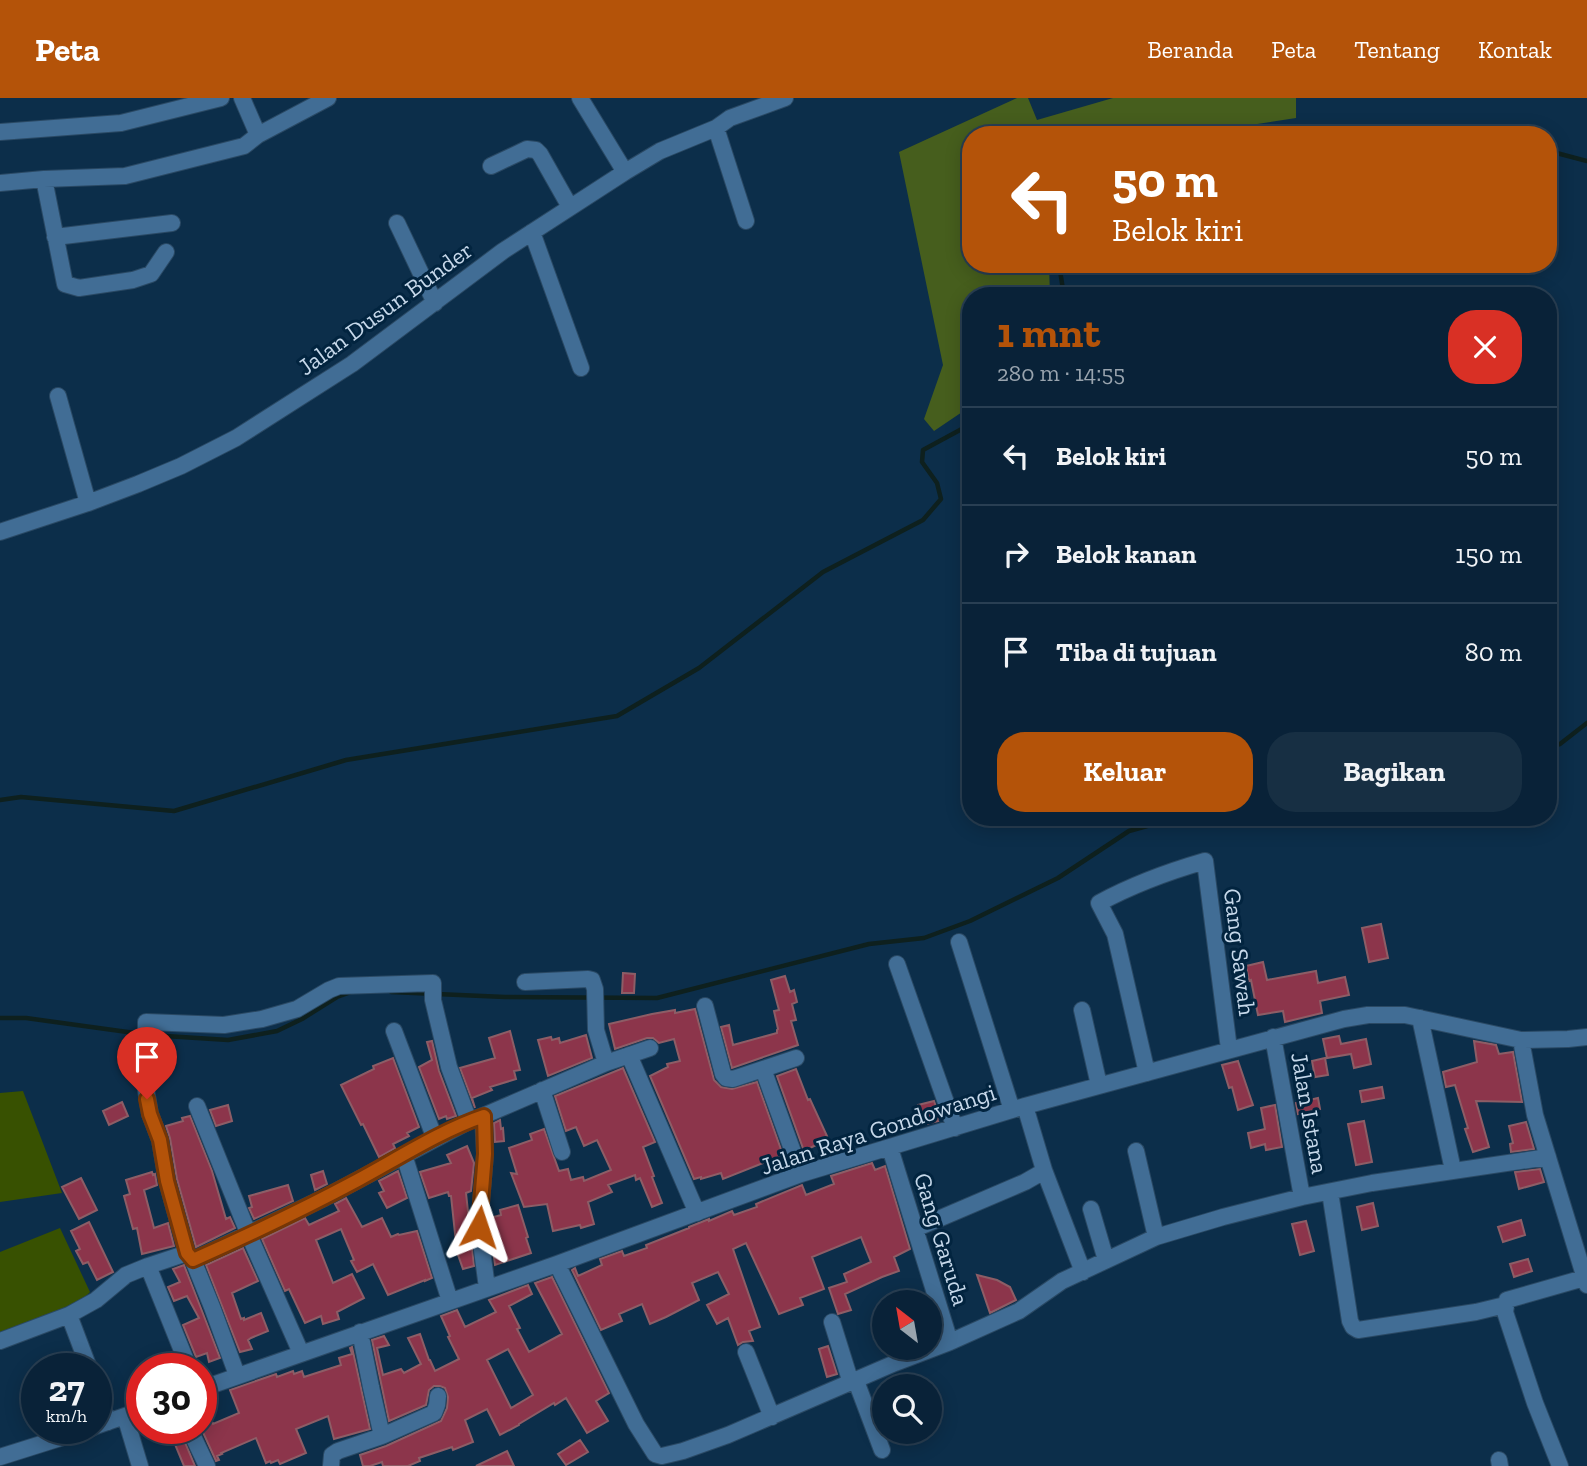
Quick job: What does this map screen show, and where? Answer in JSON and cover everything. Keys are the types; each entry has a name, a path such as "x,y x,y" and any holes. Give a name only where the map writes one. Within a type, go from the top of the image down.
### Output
{"street":[{"path":"0,132 121,123 221,98"},
{"path":"242,98 258,135"},
{"path":"0,183 125,176 244,146 258,135 328,98"},
{"path":"580,98 625,172"},
{"name":"Jalan Dusun Bunder","path":"0,532 88,503 181,466 236,438 352,363 503,251 625,172 660,151 716,128 730,118 785,98"},
{"path":"716,128 746,221"},
{"path":"491,166 527,149 536,150 570,207"},
{"path":"44,180 65,284 79,288 133,280 151,274 166,252"},
{"path":"55,237 172,223"},
{"path":"397,223 435,303"},
{"path":"532,232 581,368"},
{"path":"58,396 88,503"},
{"name":"Gang Sawah","path":"1147,1073 1115,934 1099,902 1133,885 1205,861 1229,1049"},
{"path":"959,942 1018,1108 1083,1272"},
{"path":"897,964 956,1128"},
{"path":"525,982 593,981 596,1030 606,1063"},
{"path":"237,1376 190,1256 167,1181 160,1140 150,1114 145,1084 146,1023 224,1025 262,1019 297,1009 328,990 340,986 433,983 432,995 449,1067 476,1119 485,1154 479,1227 487,1288"},
{"path":"705,1006 726,1078 733,1079 796,1058"},
{"path":"1082,1010 1099,1086"},
{"name":"Jalan Raya Gondowangi","path":"217,1383 557,1264 801,1174 1018,1108 1344,1018 1405,1015 1521,1040 1587,1037"},
{"path":"1420,1018 1453,1170"},
{"path":"394,1031 435,1139"},
{"name":"Jalan Istana","path":"1273,1037 1302,1197"},
{"path":"1521,1040 1535,1115 1585,1282 1507,1300 1505,1306 1535,1403 1560,1466"},
{"path":"0,1341 69,1315 96,1300 127,1275 249,1235 476,1119 606,1063 650,1048"},
{"path":"629,1055 697,1213"},
{"path":"763,1069 801,1174"},
{"path":"542,1090 562,1152"},
{"path":"197,1106 249,1235 301,1353"},
{"name":"Gang Garuda","path":"890,1148 950,1342"},
{"path":"1136,1151 1156,1237"},
{"path":"404,1155 450,1301"},
{"path":"557,1264 600,1355 655,1454 656,1461 772,1417 950,1342 1019,1311 1062,1281 1156,1237 1302,1197 1372,1183 1548,1157"},
{"path":"915,1228 1025,1182 1044,1170"},
{"path":"1330,1192 1353,1327 1358,1330 1505,1306"},
{"path":"1091,1209 1106,1261"},
{"path":"148,1266 183,1353"},
{"path":"69,1315 83,1353"},
{"path":"832,1322 883,1450"},
{"path":"360,1332 383,1436"},
{"path":"746,1352 772,1417"},
{"path":"331,1466 332,1455 338,1451 383,1436 434,1413 438,1396"},
{"path":"112,1420 125,1416 140,1466"},
{"path":"9,1459 49,1444"},
{"path":"197,1444 207,1466"}],"green space":[{"path":"1017,98 1028,98 1037,120 1113,98 1296,98 1296,118 1244,126 962,126 962,273 1049,273 1050,287 962,287 962,412 934,431 924,419 943,365 899,152"},
{"path":"23,1091 62,1193 0,1202 0,1093"},
{"path":"60,1228 90,1292 75,1307 0,1335 0,1252"}],"building":[{"path":"1381,924 1388,958 1369,962 1362,928"},
{"path":"1263,962 1267,980 1316,971 1318,983 1345,977 1349,995 1320,1001 1322,1013 1285,1022 1283,1011 1258,1015 1246,966"},
{"path":"623,973 635,974 634,993 622,993"},
{"path":"785,976 790,992 794,990 797,1002 792,1004 796,1020 791,1021 798,1045 732,1068 721,1027 729,1025 733,1045 777,1033 774,1011 779,1010 771,980"},
{"path":"695,1009 714,1080 721,1087 732,1089 757,1082 783,1155 723,1179 721,1173 694,1179 650,1076 668,1067 667,1064 680,1061 674,1039 659,1043 653,1038 647,1038 615,1049 609,1024 652,1014"},
{"path":"510,1031 520,1070 514,1071 516,1079 490,1087 492,1090 472,1098 475,1108 460,1068 495,1058 489,1038"},
{"path":"586,1035 592,1058 548,1076 538,1040 559,1038 560,1043"},
{"path":"1339,1036 1341,1044 1366,1039 1371,1064 1354,1068 1351,1054 1327,1058 1323,1039"},
{"path":"432,1041 439,1071 456,1116 447,1119 446,1116 439,1119 419,1067 432,1060 427,1042"},
{"path":"1474,1041 1496,1045 1499,1054 1513,1052 1522,1102 1476,1101 1489,1147 1473,1152 1455,1085 1446,1087 1443,1072 1477,1062"},
{"path":"393,1058 419,1127 393,1144 395,1148 379,1157 341,1085 374,1069 373,1066"},
{"path":"1325,1058 1328,1075 1315,1077 1312,1061"},
{"path":"1238,1061 1253,1105 1238,1110 1222,1065"},
{"path":"623,1068 655,1142 643,1147 662,1203 652,1207 640,1178 636,1180 635,1175 608,1185 612,1192 588,1202 594,1224 553,1231 547,1204 524,1207 511,1173 517,1174 509,1148 532,1140 530,1134 544,1129 559,1171 568,1169 571,1180 583,1177 584,1181 611,1170 597,1140 584,1146 576,1127 566,1131 555,1096"},
{"path":"796,1069 808,1100 810,1099 827,1136 804,1151 777,1076"},
{"path":"1382,1087 1384,1098 1362,1102 1360,1091"},
{"path":"1318,1098 1320,1109 1298,1114 1296,1103"},
{"path":"934,1101 940,1118 922,1125 918,1105"},
{"path":"122,1102 128,1116 109,1125 103,1111"},
{"path":"228,1105 232,1121 216,1126 210,1110"},
{"path":"1275,1105 1282,1147 1266,1150 1265,1144 1251,1148 1248,1133 1265,1129 1261,1108"},
{"path":"190,1116 212,1171 226,1219 230,1217 235,1228 196,1247 166,1126"},
{"path":"500,1120 504,1141 495,1142 494,1123"},
{"path":"1364,1121 1372,1162 1356,1165 1348,1124"},
{"path":"1526,1122 1534,1149 1511,1152 1510,1144 1513,1143 1509,1126"},
{"path":"467,1146 474,1163 471,1191 466,1193 474,1266 463,1269 457,1252 451,1196 448,1192 429,1198 420,1172 451,1163 447,1155"},
{"path":"872,1163 875,1170 885,1166 910,1249 894,1257 899,1271 845,1294 851,1310 838,1314 829,1288 847,1282 844,1274 871,1262 861,1237 812,1257 824,1289 800,1298 803,1305 779,1314 746,1243 733,1249 760,1327 749,1331 753,1341 738,1345 728,1318 717,1324 707,1305 729,1294 718,1272 692,1283 699,1300 666,1317 650,1324 642,1304 619,1314 622,1321 601,1330 572,1270 575,1268 578,1276 602,1265 600,1259 622,1251 624,1256 647,1248 646,1245 689,1227 732,1211 734,1215 757,1207 756,1204 802,1185 806,1195 834,1184 831,1176"},
{"path":"1540,1169 1544,1182 1519,1189 1515,1172"},
{"path":"323,1171 327,1184 315,1190 311,1175"},
{"path":"398,1171 407,1198 387,1208 379,1193 384,1191 379,1181"},
{"path":"152,1172 157,1185 144,1190 154,1228 168,1223 174,1246 142,1254 137,1228 133,1229 124,1196 130,1194 126,1180"},
{"path":"81,1178 97,1210 79,1219 62,1187"},
{"path":"288,1185 293,1201 254,1219 249,1208 252,1207 249,1196"},
{"path":"346,1198 362,1227 382,1218 391,1237 417,1231 432,1278 388,1295 373,1264 357,1272 341,1229 316,1240 333,1283 352,1274 364,1298 337,1312 339,1319 323,1324 321,1316 305,1323 289,1289 285,1291 262,1239 305,1218 309,1225 339,1211 335,1204"},
{"path":"1373,1203 1378,1226 1362,1230 1357,1207"},
{"path":"518,1205 531,1253 495,1265 490,1218 501,1215 500,1210"},
{"path":"1521,1220 1525,1235 1503,1242 1498,1227"},
{"path":"1306,1221 1314,1251 1300,1255 1292,1224"},
{"path":"89,1222 113,1272 97,1280 88,1262 83,1264 76,1251 80,1249 71,1231"},
{"path":"243,1248 258,1281 232,1293 241,1319 261,1313 268,1331 248,1340 252,1349 240,1352 206,1265"},
{"path":"1528,1259 1532,1271 1514,1277 1510,1264"},
{"path":"184,1265 220,1358 217,1359 217,1353 194,1353 183,1325 199,1318 187,1296 174,1301 168,1287 180,1282 173,1269"},
{"path":"977,1275 997,1280 1010,1287 1016,1300 990,1313"},
{"path":"552,1277 609,1393 596,1401 608,1421 587,1433 566,1398 500,1435 487,1409 465,1420 473,1442 419,1458 420,1461 408,1466 383,1466 382,1462 363,1466 360,1455 441,1421 447,1408 448,1397 445,1388 434,1386 429,1390 426,1405 389,1421 372,1340 384,1336 389,1345 377,1348 383,1375 401,1369 404,1373 421,1364 408,1338 420,1334 435,1371 459,1359 441,1316 457,1310 465,1327 496,1312 489,1300 528,1285 532,1294 509,1306 529,1352 562,1334 535,1283","holes":["508,1349 533,1395 511,1408 487,1360"]},
{"path":"828,1346 837,1374 827,1377 819,1349"},
{"path":"352,1347 370,1429 334,1439 328,1416 296,1429 306,1453 280,1464 278,1460 266,1463 256,1438 221,1453 216,1461 208,1444 217,1444 217,1422 239,1413 230,1390 276,1374 277,1377 293,1371 294,1374 302,1371 304,1377 341,1365 339,1358 352,1354"},
{"path":"580,1440 588,1452 566,1465 558,1454"},
{"path":"175,1444 186,1444 195,1466 184,1466"},
{"path":"507,1451 514,1466 476,1466"}],"waterway":[{"path":"1557,153 1587,161"},
{"path":"1060,273 1063,287"},
{"path":"0,800 21,797 174,811 346,760 617,716 699,668 823,572 923,520 941,499 937,483 922,462 923,450 962,429"},
{"path":"1557,745 1587,723"},
{"path":"391,992 505,997 657,998 869,944 924,938 970,921 1058,878 1129,831 1147,826"},
{"path":"150,1035 228,1040 277,1031 337,997 351,992"},
{"path":"0,1018 26,1018 142,1034"}],"route":[{"path":"147,1099 160,1140 167,1181 187,1253 193,1260 324,1198 469,1121 484,1116 485,1154 479,1227"}]}
